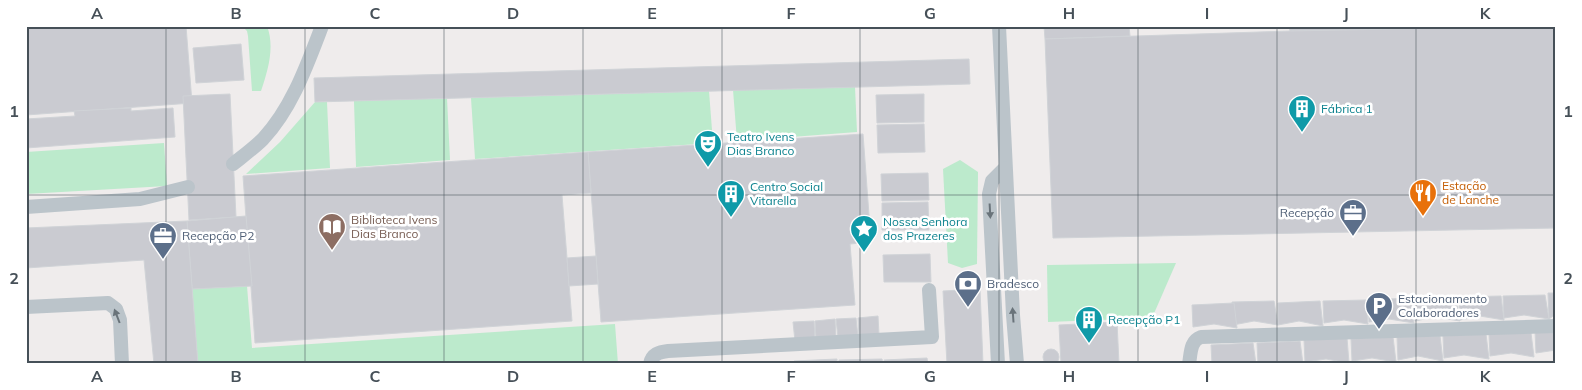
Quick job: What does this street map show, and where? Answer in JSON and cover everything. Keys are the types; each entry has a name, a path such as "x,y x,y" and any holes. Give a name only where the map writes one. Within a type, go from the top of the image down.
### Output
{"lane":[{"path":"233,164 262,139 279,118 302,76 322,26"},
{"path":"998,26 1017,364"},
{"path":"998,364 989,194 992,181 1005,168"},
{"path":"26,208 140,199 188,187"},
{"path":"650,364 656,354 668,351 932,337 929,290"},
{"path":"26,307 108,303 116,309 120,320 122,364"},
{"path":"1189,364 1193,342 1201,336 1556,326"}],"green space":[{"path":"242,26 267,26 270,50 268,67 261,91 252,91 248,36 247,31"},
{"path":"855,87 857,132 737,141 733,90"},
{"path":"709,91 713,143 475,159 471,98"},
{"path":"447,98 450,160 356,167 354,101"},
{"path":"315,102 327,102 330,168 246,174 280,142"},
{"path":"164,143 167,186 26,194 26,152"},
{"path":"960,160 978,172 977,264 962,268 948,263 943,169"},
{"path":"1176,263 1152,318 1048,322 1047,265"},
{"path":"247,286 252,348 615,324 618,364 198,364 192,289"}],"building":[{"path":"26,26 186,26 192,103 26,115"},
{"path":"1044,26 1129,26 1130,36 1045,39"},
{"path":"1289,26 1407,26 1407,29 1290,31"},
{"name":"Fábrica 1","path":"1556,26 1556,228 1053,238 1045,39 1290,31"},
{"path":"241,44 244,80 196,83 193,48"},
{"path":"969,59 970,84 315,102 314,78"},
{"path":"230,94 236,217 189,220 183,96"},
{"path":"924,94 924,122 877,123 876,95"},
{"path":"131,108 131,111 173,108 175,137 26,148 26,119 75,116 74,111"},
{"path":"924,124 925,152 878,153 877,125"},
{"name":"Centro Social Vitarella","path":"863,134 871,242 850,244 855,305 601,322 588,152"},
{"path":"588,152 591,193 562,195 572,321 255,343 243,176"},
{"path":"928,173 929,200 882,201 881,174"},
{"path":"928,202 929,230 882,230 882,203"},
{"path":"246,216 252,286 192,289 187,221"},
{"path":"187,221 198,364 154,364 144,260 26,268 26,228"},
{"path":"930,254 931,282 884,282 883,255"},
{"path":"596,256 598,284 569,286 567,258"},
{"path":"980,289 983,364 947,364 943,291"},
{"path":"1548,293 1556,293 1556,314 1549,319"},
{"path":"1545,295 1549,319 1524,315 1504,318 1503,296"},
{"path":"1501,296 1504,320 1480,316 1460,320 1459,297"},
{"path":"1456,297 1460,321 1435,317 1415,321 1414,298"},
{"path":"1410,298 1414,323 1389,319 1369,322 1368,300"},
{"path":"1366,300 1368,324 1344,320 1324,323 1323,301"},
{"path":"1274,301 1278,325 1254,321 1233,325 1232,302"},
{"path":"1320,301 1323,326 1299,321 1278,325 1278,303"},
{"path":"1234,303 1237,328 1214,324 1193,327 1192,305"},
{"path":"878,316 879,335 859,336 858,318"},
{"path":"856,318 858,337 838,338 836,319"},
{"path":"835,319 836,338 816,339 815,321"},
{"path":"814,321 815,339 795,341 793,322"},
{"name":"Recepção P1","path":"1117,322 1119,364 1061,364 1059,325"},
{"path":"1556,330 1556,350 1536,353 1535,331"},
{"path":"1531,333 1534,357 1511,353 1490,356 1489,334"},
{"path":"1486,334 1489,359 1464,355 1444,358 1443,336"},
{"path":"1440,336 1443,361 1418,356 1398,360 1397,337"},
{"path":"1393,337 1396,362 1372,358 1352,361 1351,339"},
{"path":"1347,338 1349,363 1326,359 1305,362 1304,340"},
{"path":"1300,341 1303,364 1279,361 1258,364 1257,343"},
{"path":"1253,343 1256,364 1212,364 1211,345"},
{"path":"1051,349 1057,351 1059,357 1057,363 1051,365 1045,363 1043,357 1045,351"},
{"path":"927,358 928,364 885,364 884,360"},
{"path":"837,359 837,364 794,364 794,361"},
{"path":"882,359 883,364 839,364 839,360"}],"place":[{"name":"Fábrica 1","path":"1302,133"},
{"name":"Teatro Ivens Dias Branco","path":"708,168"},
{"name":"Estação de Lanche","path":"1423,217"},
{"name":"Centro Social Vitarella","path":"731,218"},
{"name":"Recepção","path":"1353,237"},
{"name":"Biblioteca Ivens Dias Branco","path":"332,251"},
{"name":"Nossa Senhora dos Prazeres","path":"864,253"},
{"name":"Recepção P2","path":"163,260"},
{"name":"Bradesco","path":"968,308"},
{"name":"Estacionamento Colaboradores","path":"1379,330"},
{"name":"Recepção P1","path":"1089,344"}]}
